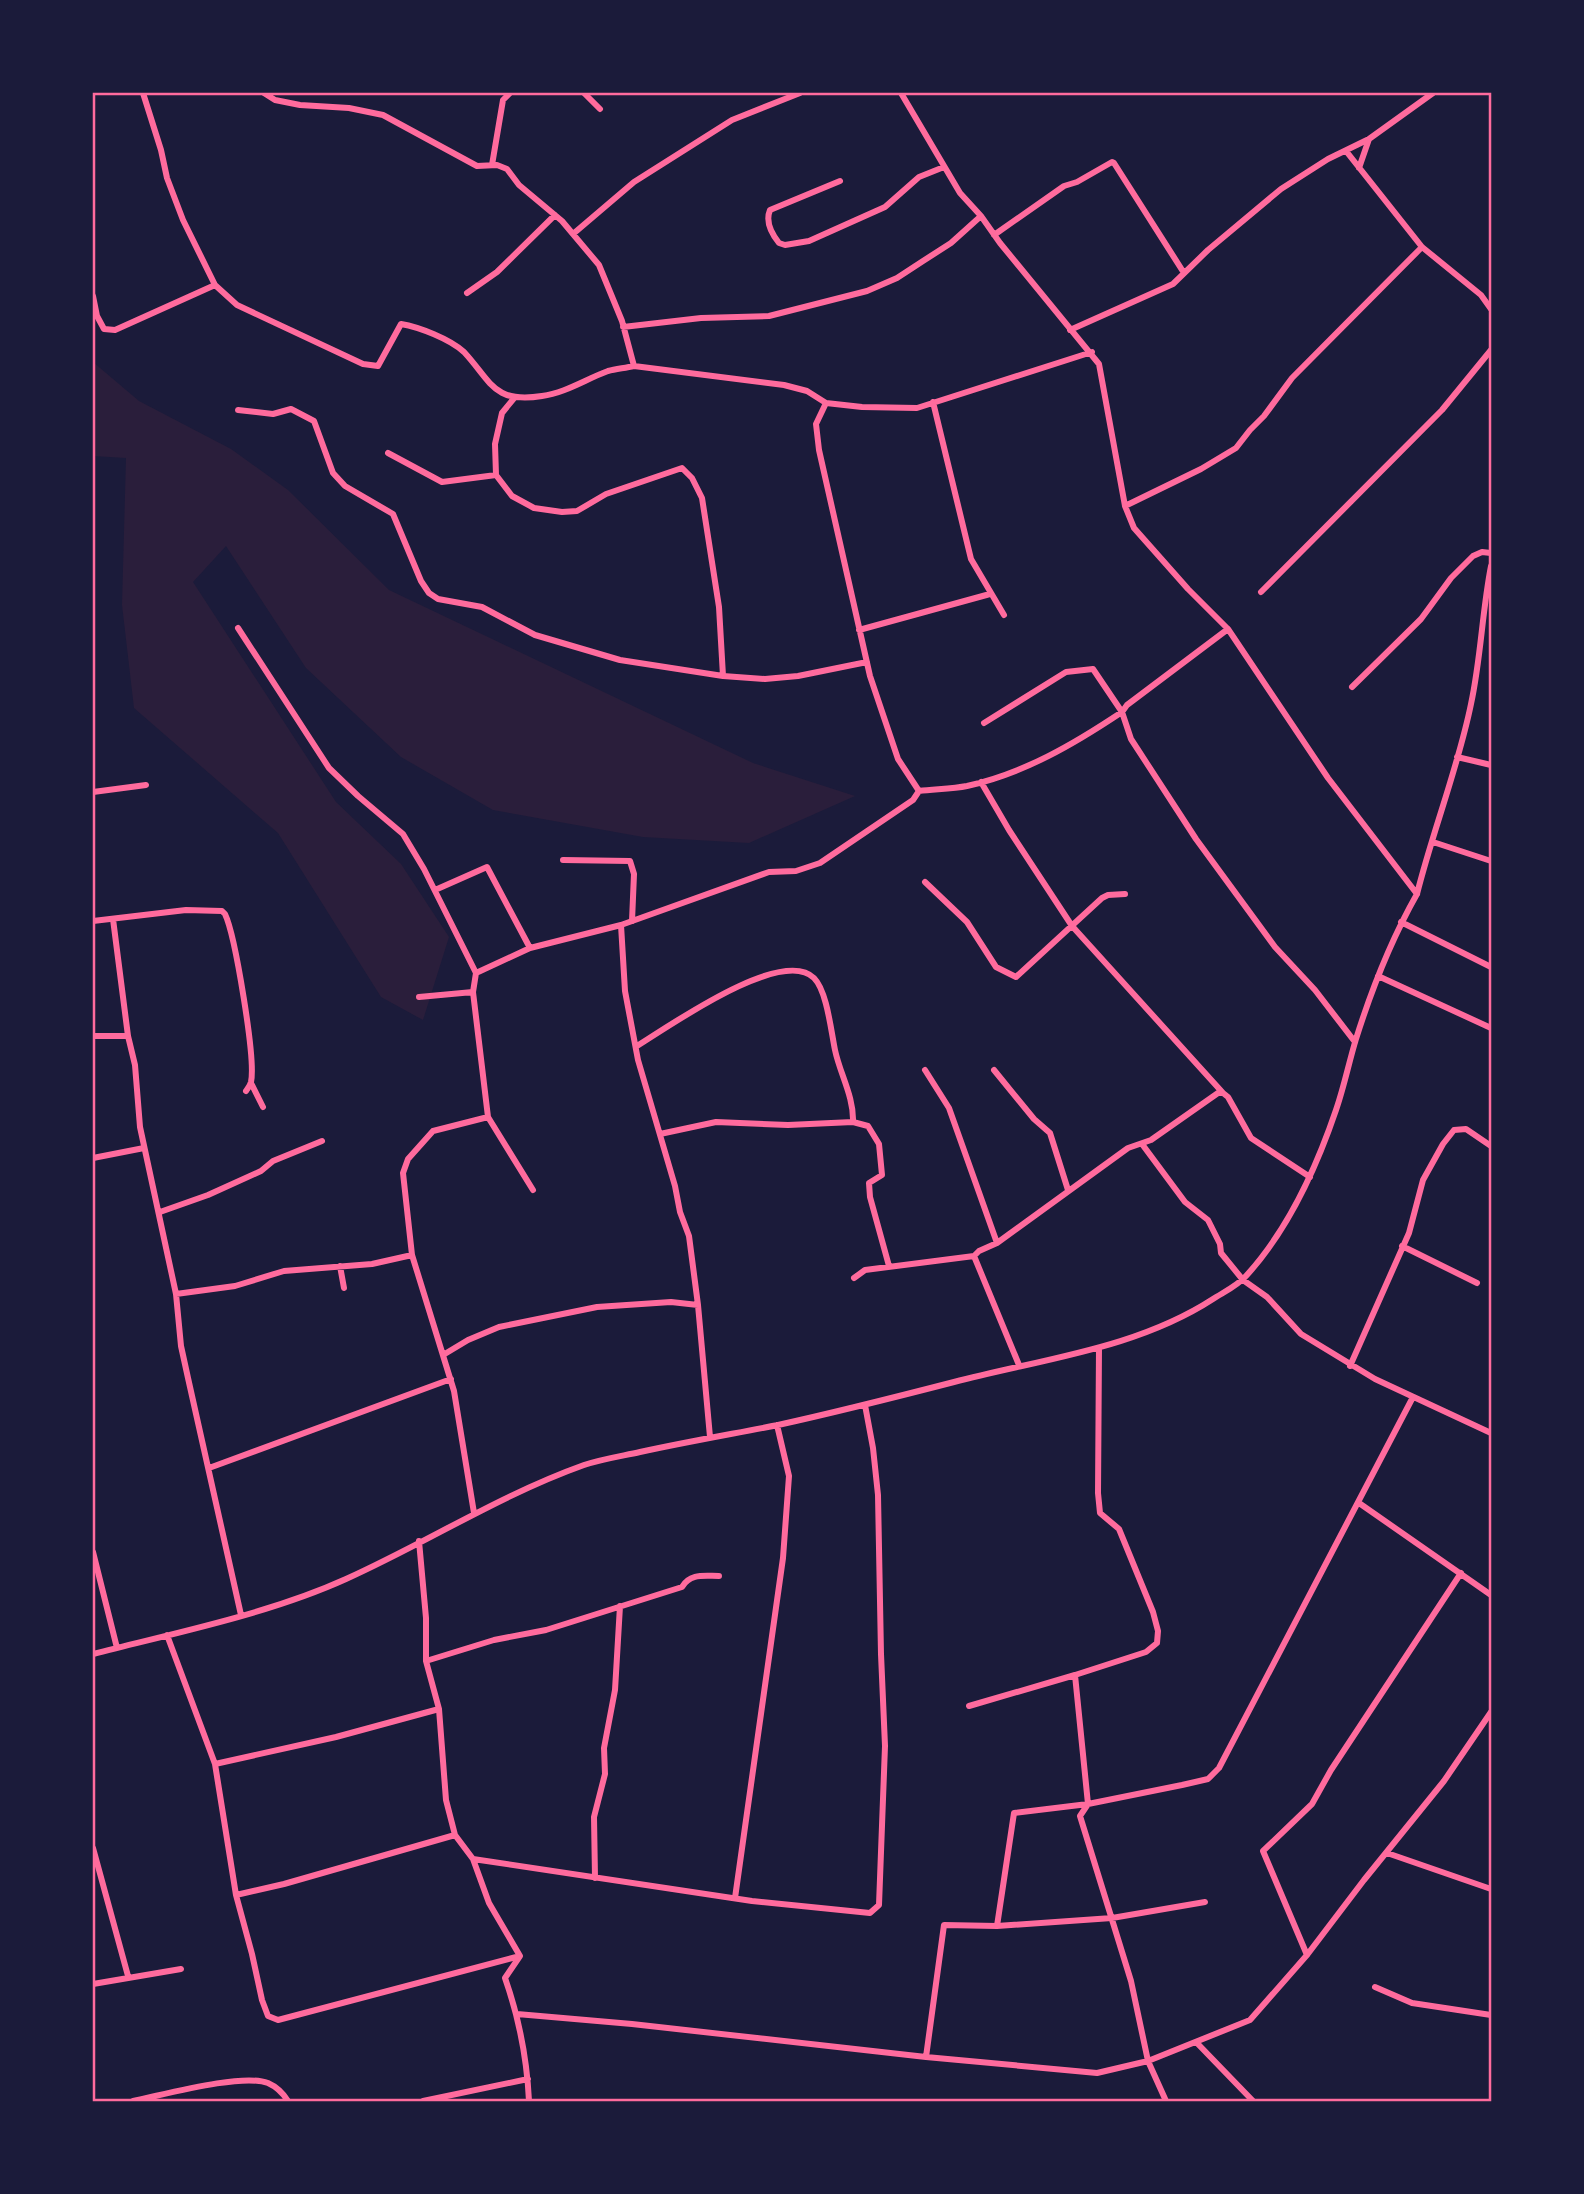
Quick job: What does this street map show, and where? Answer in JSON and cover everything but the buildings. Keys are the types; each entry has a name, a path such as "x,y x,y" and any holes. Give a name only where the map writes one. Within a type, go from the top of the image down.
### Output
{"street":[{"path":"143,93 167,178 183,220 215,285 237,305 253,314 363,364 378,366 401,324 425,330 462,350 494,390 515,397 542,396 561,391 610,370 634,366 784,385 807,391 826,403 917,408 1092,352"},
{"path":"264,93 275,100 300,105 349,108 383,115 477,166 492,165 508,169 519,185 555,215 599,265 623,327 634,366"},
{"path":"492,165 503,100 510,93"},
{"path":"583,93 600,109"},
{"path":"573,234 634,182 732,120 800,93"},
{"path":"901,93 960,193 1070,330 1092,352 1099,364 1125,506 1134,528 1228,629 1328,778 1416,894"},
{"path":"1070,330 1166,289 1281,189 1328,159 1369,139 1433,93"},
{"path":"1359,168 1369,139"},
{"path":"1346,150 1422,247 1482,295 1491,309"},
{"path":"994,235 1064,186 1077,182 1112,162 1184,273"},
{"path":"840,181 770,210 767,217 769,226 779,243 785,245 809,241 885,207 919,177 944,167"},
{"path":"467,293 497,272 555,215"},
{"path":"623,327 701,318 769,316 867,291 897,278 951,243 981,216"},
{"path":"1125,506 1236,449 1292,379 1422,247"},
{"path":"93,296 97,316 104,329 115,330 215,285"},
{"path":"1261,592 1442,410 1491,350"},
{"path":"515,397 502,412 495,444 496,475 512,496 534,508 577,511 606,494 682,468 692,478 702,498 719,607 723,676"},
{"path":"933,402 971,559 1004,615"},
{"path":"826,403 816,424 819,450 859,630 873,687 898,759 919,791"},
{"path":"239,410 273,414 291,409 314,421 333,473 345,486 393,514 422,581 429,593 438,599 482,607 535,635 620,660 723,676 765,679 798,676 867,662"},
{"path":"388,453 442,482 496,475"},
{"path":"1352,687 1421,619 1451,578 1473,556 1482,552 1491,553"},
{"path":"93,1654 241,1615 308,1594 346,1579 474,1513 589,1463 777,1425 1099,1348 1157,1328 1202,1306 1243,1280 1275,1241 1310,1177 1337,1108 1355,1042 1378,976 1416,894 1471,704 1491,566"},
{"path":"859,630 990,594"},
{"path":"239,628 329,768 403,834 435,890 476,974 473,992 488,1117 533,1190"},
{"path":"919,791 981,782 1033,765 1058,752 1122,712 1127,705 1228,629"},
{"path":"984,723 1066,672 1093,669 1122,712 1131,739 1145,762 1246,910 1275,947 1315,990 1355,1042"},
{"path":"1457,757 1491,765"},
{"path":"981,782 1072,926 1228,1097 1251,1138 1310,1177"},
{"path":"93,792 146,785"},
{"path":"476,974 530,948 621,925 769,873 796,871 820,863 914,800 919,791"},
{"path":"1433,842 1491,861"},
{"path":"563,860 630,862 634,874 632,920"},
{"path":"435,890 487,867 530,948"},
{"path":"925,882 967,922 996,967 1016,977 1102,898 1125,894"},
{"path":"93,921 186,910 222,911 225,914 236,957 251,1051 251,1083 263,1107"},
{"path":"113,919 128,1036 135,1065 140,1127 176,1294 181,1346 241,1615"},
{"path":"1401,922 1491,967"},
{"path":"621,925 625,991 638,1060 689,1236 710,1437"},
{"path":"637,1046 748,981 789,971 808,972 818,981 836,1054 854,1109 853,1122"},
{"path":"1378,976 1491,1028"},
{"path":"419,997 473,992"},
{"path":"93,1036 128,1036"},
{"path":"925,1070 949,1108 997,1243"},
{"path":"994,1070 1034,1119 1050,1133 1068,1190"},
{"path":"246,1091 251,1083"},
{"path":"855,1278 865,1270 974,1256 997,1243 1128,1148 1151,1140 1212,1095 1223,1093"},
{"path":"474,1513 451,1379 412,1255 402,1184 408,1159 433,1131 488,1117"},
{"path":"660,1134 716,1122 788,1125 853,1122 868,1126 879,1144 883,1175 869,1183 870,1197 889,1266"},
{"path":"1350,1366 1409,1233 1423,1180 1443,1144 1454,1130 1466,1129 1491,1146"},
{"path":"160,1212 208,1195 261,1171 273,1161 322,1141"},
{"path":"1142,1144 1185,1202 1208,1220 1220,1244 1221,1253 1243,1280 1267,1297 1301,1334 1350,1366 1491,1433"},
{"path":"93,1158 144,1148"},
{"path":"1402,1246 1477,1283"},
{"path":"176,1294 234,1286 284,1271 372,1264 412,1255"},
{"path":"974,1256 1019,1365"},
{"path":"340,1266 344,1288"},
{"path":"443,1356 468,1340 499,1328 597,1307 671,1302 698,1305"},
{"path":"969,1706 1075,1675 1146,1651 1157,1643 1158,1631 1153,1612 1119,1529 1100,1513 1099,1348"},
{"path":"209,1468 451,1379"},
{"path":"997,1926 1014,1813 1088,1804 1208,1779 1219,1768 1413,1397"},
{"path":"473,1859 735,1898 870,1913 879,1905 885,1746 878,1495 865,1405"},
{"path":"735,1898 783,1558 789,1476 777,1425"},
{"path":"1359,1503 1491,1595"},
{"path":"419,1541 426,1618 426,1661 439,1709 446,1800 455,1835 473,1859 489,1903 520,1956"},
{"path":"93,1552 117,1648"},
{"path":"1307,1955 1263,1851 1312,1804 1331,1770 1461,1573"},
{"path":"426,1661 494,1640 546,1630 682,1587 686,1580 695,1576 719,1576"},
{"path":"595,1878 594,1817 605,1773 604,1748 615,1690 620,1606"},
{"path":"167,1635 215,1764 236,1895 268,2016 278,2020 520,1956"},
{"path":"1075,1675 1088,1804 1080,1816 1131,1981 1148,2060 1166,2101"},
{"path":"215,1764 336,1737 439,1709"},
{"path":"517,2014 1097,2073 1148,2060 1250,2020 1307,1955 1444,1781 1491,1712"},
{"path":"236,1895 455,1835"},
{"path":"93,1848 128,1976"},
{"path":"1387,1853 1491,1889"},
{"path":"926,2057 944,1925 997,1926 1112,1918 1205,1902"},
{"path":"520,1956 505,1978 517,2014 528,2080 528,2101"},
{"path":"93,1984 181,1969"},
{"path":"1375,1987 1412,2003 1491,2015"},
{"path":"1196,2042 1253,2101"},
{"path":"424,2101 528,2080"},
{"path":"133,2101 248,2081 266,2082 281,2091 288,2101"}],"shaded area":[{"path":"93,362 139,401 231,449 288,490 389,590 753,763 855,796 749,843 643,837 493,810 401,757 306,668 226,546 193,582 336,802 401,864 449,937 423,1020 381,997 278,833 134,708 122,605 126,458 93,456"}]}
